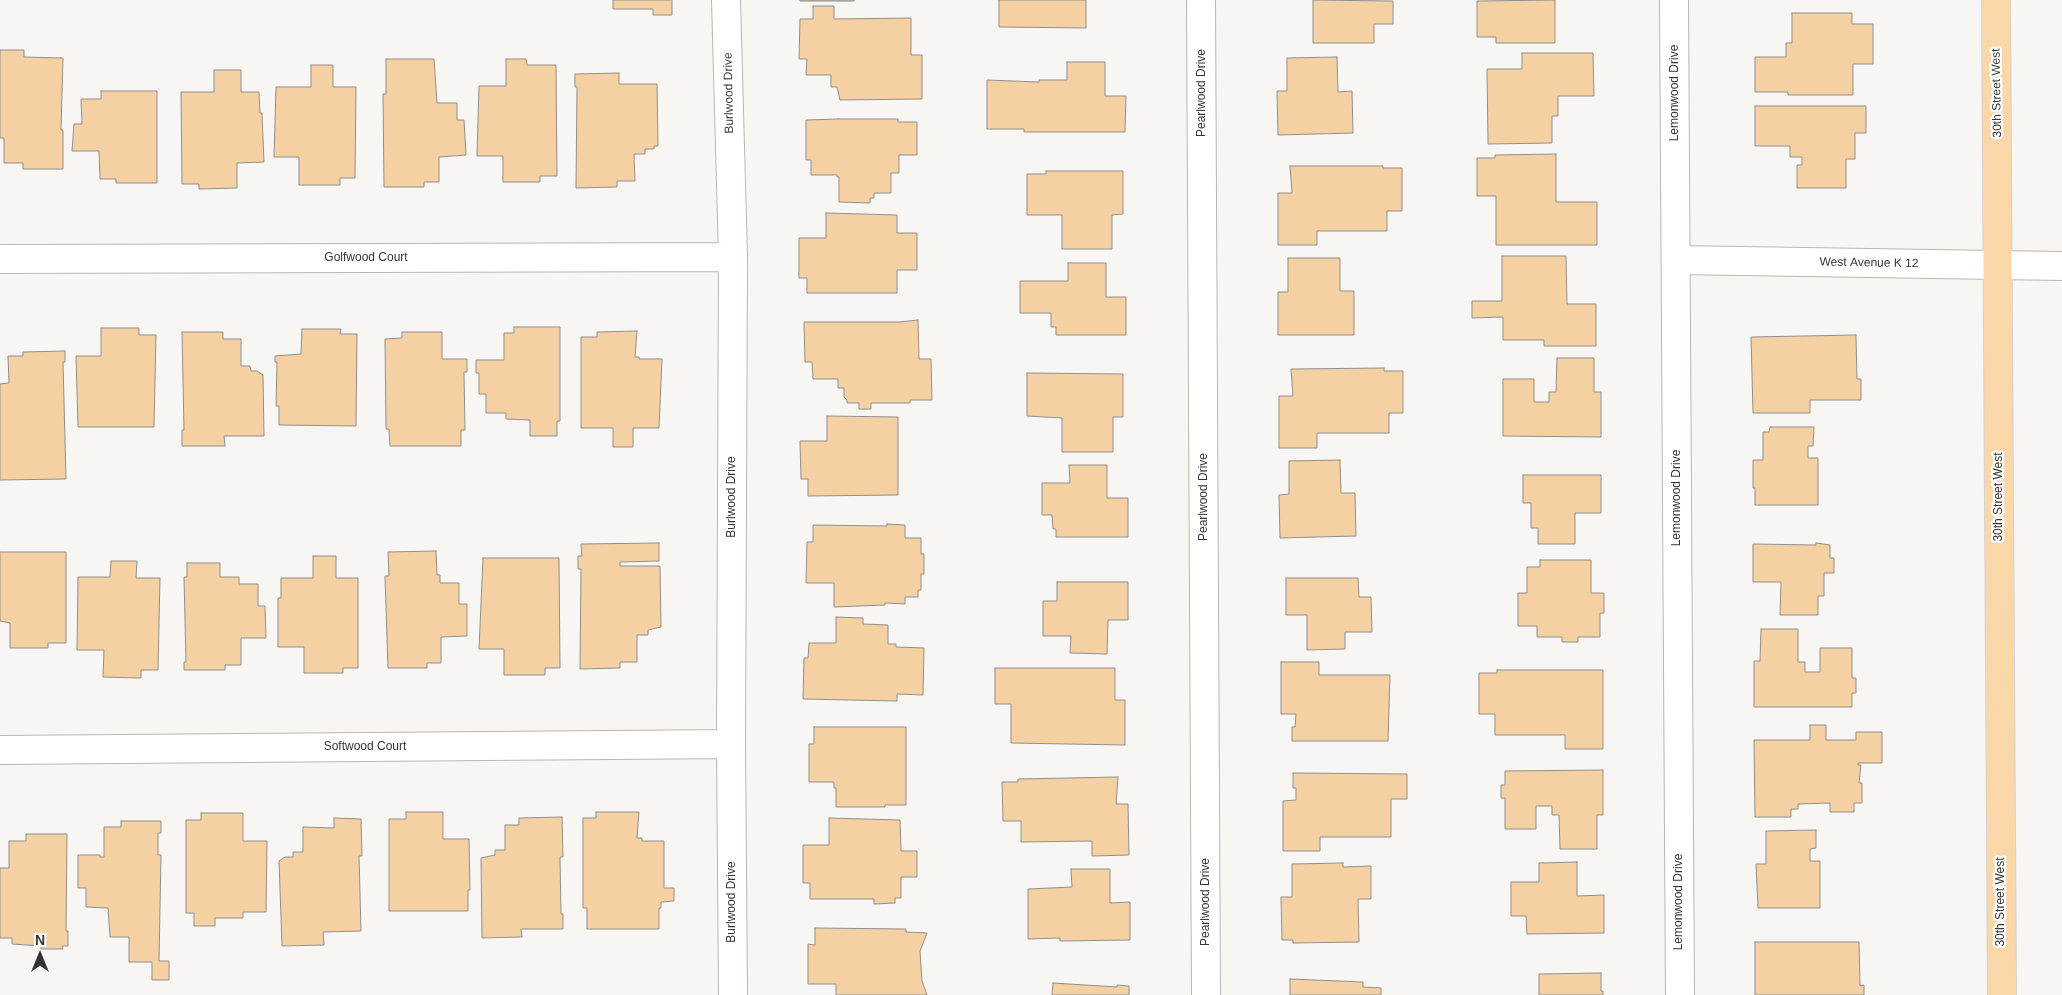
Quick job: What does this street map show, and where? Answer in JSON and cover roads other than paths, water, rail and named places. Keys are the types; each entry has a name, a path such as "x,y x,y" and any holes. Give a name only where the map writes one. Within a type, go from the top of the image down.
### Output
{"main road":[{"name":"30th Street West","path":"1996,0 2002,995"}],"street":[{"name":"Burlwood Drive","path":"726,0 733,257 731,744 733,995"},
{"name":"Pearlwood Drive","path":"1202,0 1206,995"},
{"name":"Lemonwood Drive","path":"1674,0 1680,995"},
{"name":"Golfwood Court","path":"0,259 733,257"},
{"name":"West Avenue K 12","path":"1676,260 2062,266"},
{"name":"Softwood Court","path":"0,750 731,744"}]}
